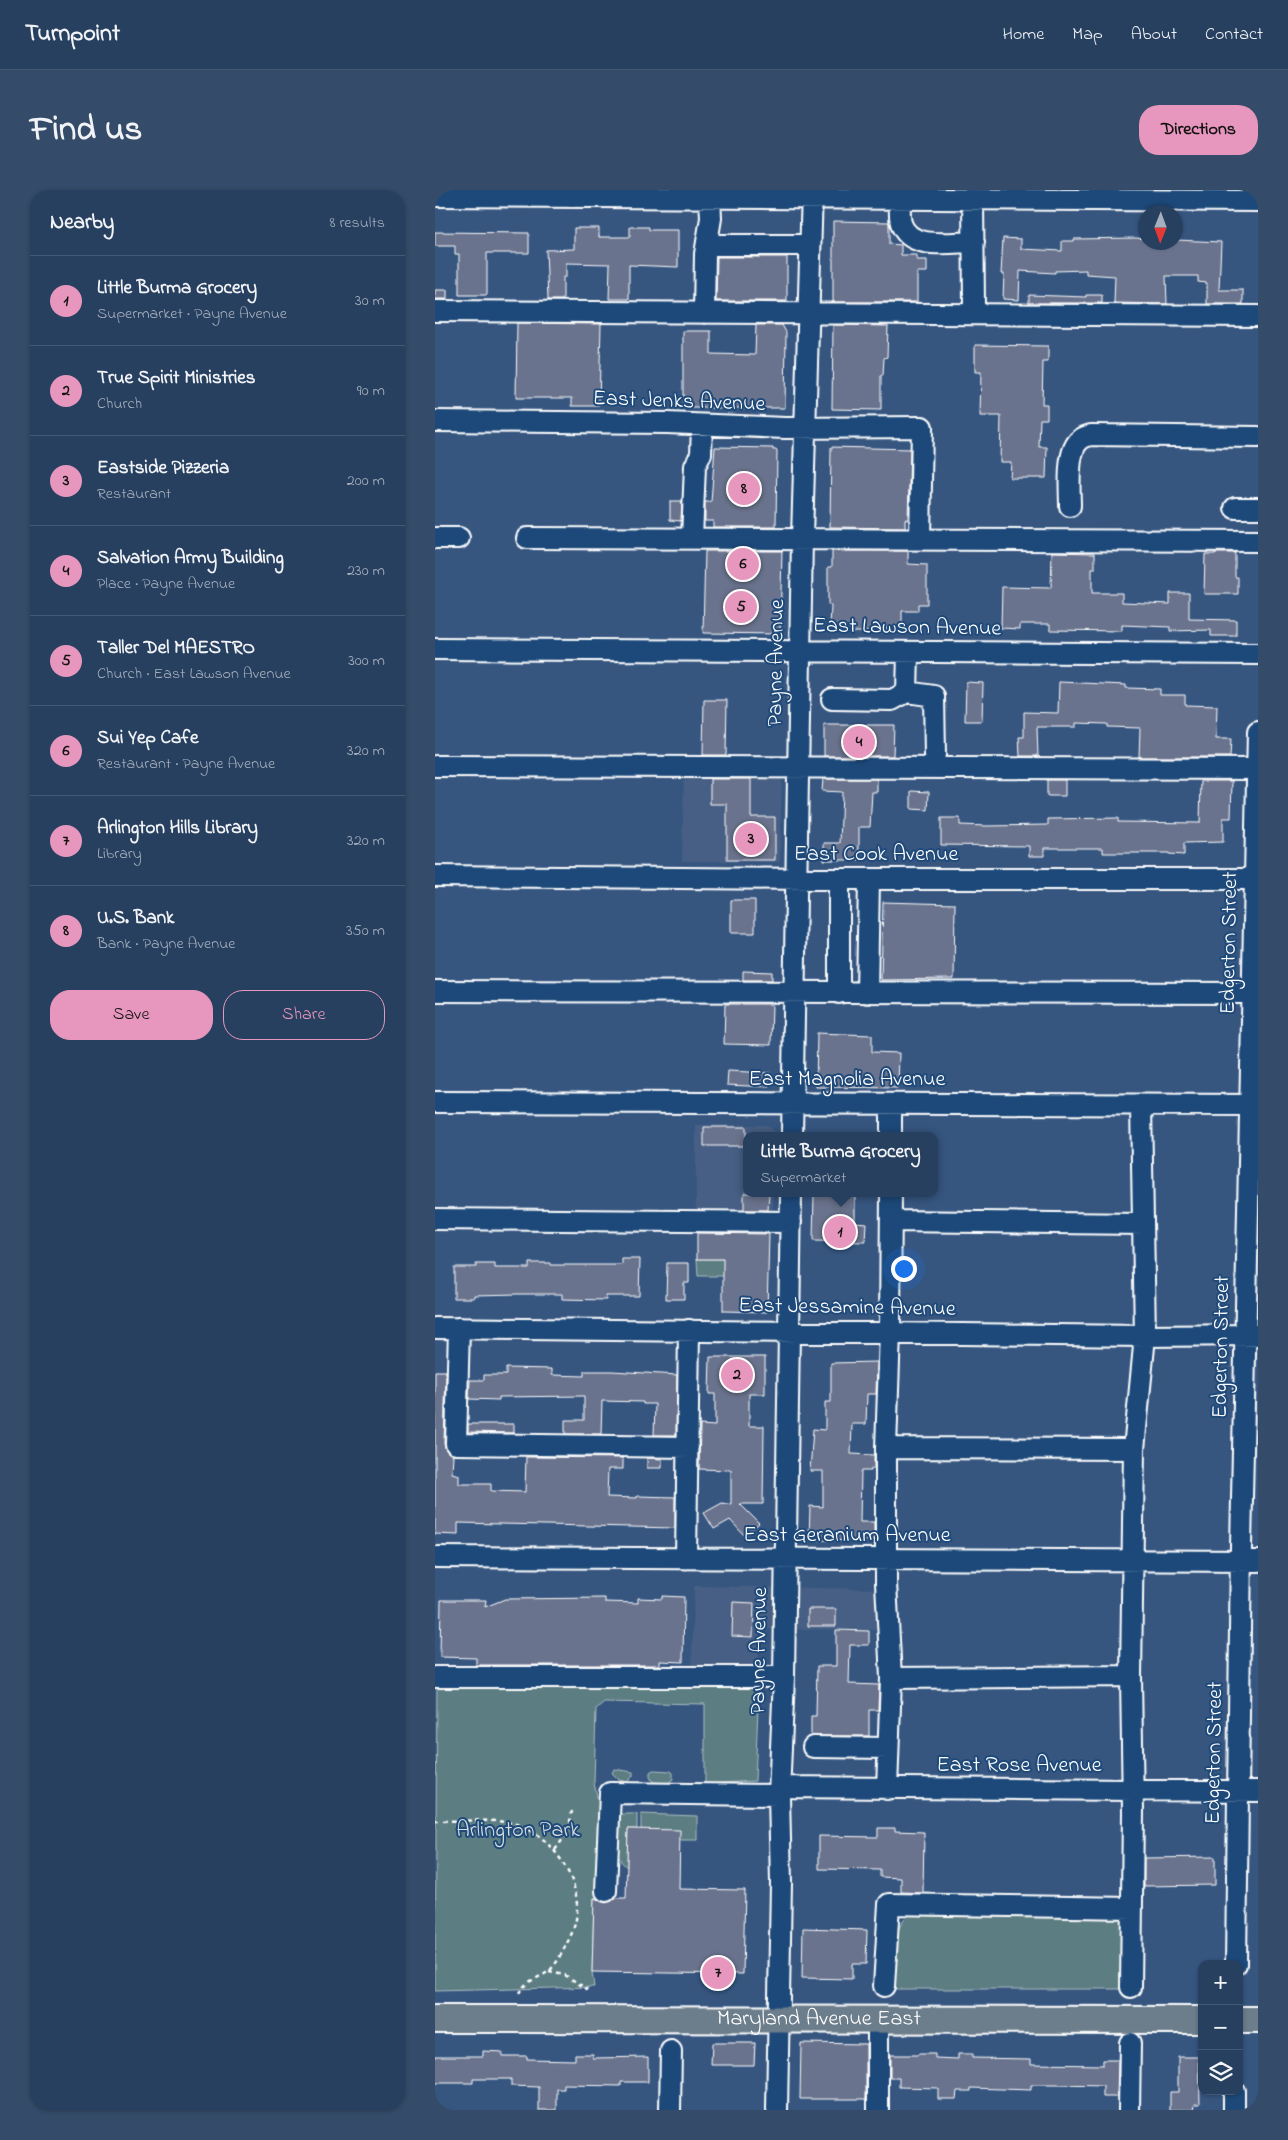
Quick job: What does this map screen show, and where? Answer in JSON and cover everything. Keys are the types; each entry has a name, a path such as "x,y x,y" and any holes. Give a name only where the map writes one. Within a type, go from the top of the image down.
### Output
{"main road":[{"name":"Maryland Avenue East","path":"435,2019 1198,2020"},
{"path":"1243,2020 1258,2020"}],"street":[{"path":"435,196 688,194 710,198 812,195 900,199 922,194 973,199 1169,196 1258,201"},
{"name":"Payne Avenue","path":"792,1132 800,766 802,538 812,195"},
{"path":"703,313 707,245 711,218 710,198"},
{"path":"900,199 901,225 909,237 919,242 974,242"},
{"path":"973,199 974,306"},
{"path":"707,245 810,245"},
{"path":"435,311 1258,316"},
{"name":"East Jenks Avenue","path":"435,421 667,423 702,426 806,428 921,427 920,539"},
{"path":"692,538 695,466 701,454 702,426"},
{"path":"1070,506 1070,468 1074,448 1080,440 1091,435 1258,437"},
{"path":"1235,508 1258,508"},
{"path":"435,538 459,538"},
{"path":"527,538 1258,541"},
{"name":"East Lawson Avenue","path":"435,649 1258,654"},
{"path":"907,692 908,653"},
{"path":"832,700 892,700 907,692 934,696 935,755"},
{"name":"Edgerton Street","path":"1236,1960 1249,1791 1249,1560 1255,1105 1253,993 1257,878 1258,732"},
{"path":"435,766 1257,769"},
{"name":"East Cook Avenue","path":"435,876 797,879 1257,878"},
{"path":"839,879 839,993"},
{"path":"867,993 869,879"},
{"path":"435,991 1253,993"},
{"name":"East Magnolia Avenue","path":"435,1102 1255,1105"},
{"path":"891,1104 891,1132"},
{"path":"1131,1986 1133,1790 1131,1676 1134,1449 1145,1336 1141,1105"},
{"name":"Payne Avenue","path":"777,2110 781,1884 779,1791 785,1677 791,1197"},
{"path":"887,1789 891,1678 886,1448 890,1332 891,1197"},
{"path":"435,1219 791,1222"},
{"path":"891,1221 1143,1224"},
{"name":"East Jessamine Avenue","path":"435,1328 1145,1336 1252,1335"},
{"path":"459,1328 456,1444 688,1447"},
{"path":"686,1559 689,1330"},
{"path":"886,1448 1134,1449"},
{"name":"East Geranium Avenue","path":"435,1557 786,1560 1249,1560"},
{"path":"891,1678 1131,1676"},
{"path":"435,1677 785,1677"},
{"path":"813,1747 888,1748"},
{"name":"East Rose Avenue","path":"607,1890 610,1793 887,1789 1249,1791"},
{"path":"884,1986 889,1904 1132,1908"},
{"path":"878,2019 878,2110"},
{"path":"1129,2110 1130,2042"},
{"path":"670,2110 671,2052"},
{"path":"1234,2095 1234,2110"}],"path":[{"path":"555,1850 568,1832 572,1811"},
{"path":"435,1821 511,1823 536,1834 555,1850 569,1876 577,1908 569,1939 547,1972 531,1979 519,1993"},
{"path":"547,1972 565,1975 590,1991"}],"shaded area":[{"path":"684,769 782,771 780,862 682,861"},
{"path":"696,1125 767,1125 773,1132 743,1132 743,1197 773,1197 773,1215 696,1214"},
{"path":"694,1586 882,1589 881,1630 759,1629 759,1669 692,1667"}],"green space":[{"path":"697,1259 768,1259 767,1276 698,1276"},
{"name":"Arlington Park","path":"759,1684 755,1781 705,1784 705,1704 604,1702 596,1709 594,1783 600,1809 596,1898 594,1898 592,1972 594,1987 435,1991 437,1685"},
{"path":"614,1769 633,1772 633,1776 627,1782 619,1780 612,1773"},
{"path":"653,1770 671,1771 673,1779 668,1783 653,1782 650,1772"},
{"path":"617,1814 637,1814 637,1829 628,1829 627,1867 619,1857 617,1850"},
{"path":"641,1814 697,1816 697,1840 680,1840 641,1829"},
{"path":"914,1912 1125,1917 1126,1989 892,1989 896,1936 906,1918"}],"building":[{"path":"833,221 889,222 889,244 901,245 901,255 917,255 917,260 927,260 927,272 917,272 917,302 833,302"},
{"path":"630,227 649,227 649,230 678,230 678,267 629,265 629,299 609,299 610,264 566,263 566,277 563,277 563,300 548,300 546,250 574,249 574,228 599,228 599,237 630,237"},
{"path":"435,232 529,233 529,253 487,253 487,295 459,295 459,254 455,254 455,246 435,246"},
{"path":"1003,238 1021,239 1021,249 1062,251 1062,241 1074,241 1074,239 1138,238 1138,250 1183,250 1183,240 1221,242 1219,290 1243,290 1243,304 1207,304 1207,283 1198,282 1198,276 1166,276 1167,304 1114,303 1115,276 1086,274 1086,270 1055,271 1055,273 1020,271 1019,300 1003,299 1004,274 1001,274"},
{"path":"717,257 787,257 787,301 716,301"},
{"path":"435,290 447,290 447,299 435,299"},
{"path":"1029,295 1086,297 1086,295 1102,295 1102,303 1029,303"},
{"path":"517,323 601,324 599,406 572,406 572,398 516,398"},
{"path":"756,325 782,325 786,332 785,408 683,408 683,331 711,331 711,354 755,355"},
{"path":"833,325 888,326 887,357 884,358 883,376 881,375 881,410 832,409"},
{"path":"975,345 1048,346 1048,362 1043,362 1042,404 1047,404 1047,419 1040,419 1039,447 1047,447 1046,478 1010,478 1011,462 1000,462 1001,416 980,416 981,372 975,372"},
{"path":"715,447 773,448 773,450 777,450 776,527 713,527 713,521 705,521 705,502 711,502"},
{"path":"831,447 910,449 908,520 905,519 905,528 830,527"},
{"path":"670,501 682,501 681,521 670,520"},
{"path":"705,551 782,551 780,634 703,633"},
{"path":"832,551 908,551 908,564 927,565 927,604 918,604 918,611 902,611 902,627 886,627 886,632 851,632 851,628 830,628 831,606 828,605 828,567 832,567"},
{"path":"1052,552 1095,553 1095,569 1092,569 1092,593 1122,593 1122,602 1170,604 1170,593 1189,593 1189,619 1236,620 1236,636 1211,636 1211,630 1170,631 1170,627 1122,625 1122,631 1050,630 1050,624 1020,624 1020,629 1001,628 1002,587 1051,588"},
{"path":"1235,553 1235,577 1238,577 1238,594 1204,594 1205,554"},
{"path":"966,682 983,683 982,721 965,721"},
{"path":"1059,682 1126,685 1126,688 1160,689 1160,695 1185,695 1185,705 1217,706 1216,739 1231,739 1230,757 1139,757 1140,728 1107,727 1107,724 1076,723 1076,727 1037,727 1038,756 1020,756 1019,737 1024,737 1024,712 1058,713"},
{"path":"704,700 727,700 726,755 703,755"},
{"path":"824,725 894,725 893,756 824,756"},
{"path":"710,779 751,779 751,817 775,817 775,860 727,860 727,804 710,804"},
{"path":"823,779 877,779 877,792 872,792 870,827 859,827 859,860 824,860 824,843 840,843 842,792 822,791"},
{"path":"1047,780 1065,780 1065,796 1047,796"},
{"path":"1201,781 1232,781 1231,818 1223,818 1223,842 1184,843 1184,855 1169,853 1103,853 1103,848 1044,848 1044,856 1029,856 1029,846 941,845 941,818 960,818 960,825 987,826 1048,825 1048,819 1118,818 1118,822 1200,823"},
{"path":"911,791 929,792 928,810 911,809"},
{"path":"731,900 755,900 755,933 731,933"},
{"path":"883,902 955,904 954,979 881,980"},
{"path":"743,971 772,972 772,980 743,980"},
{"path":"725,1004 772,1004 771,1045 724,1044"},
{"path":"817,1033 872,1035 872,1052 899,1053 898,1088 816,1087"},
{"path":"728,1071 770,1073 770,1087 727,1085"},
{"path":"704,1127 746,1127 746,1132 743,1132 743,1146 704,1146"},
{"path":"744,1197 769,1197 768,1210 744,1210"},
{"path":"814,1197 855,1197 855,1222 866,1223 865,1242 813,1241"},
{"path":"697,1233 769,1234 767,1312 723,1311 723,1259 697,1259"},
{"path":"622,1259 640,1259 639,1296 606,1296 606,1300 562,1299 562,1294 474,1295 474,1298 454,1298 454,1267 476,1267 476,1264 495,1264 495,1268 529,1268 529,1263 551,1263 551,1265 622,1265"},
{"path":"667,1263 689,1263 689,1283 684,1283 684,1299 666,1299"},
{"path":"710,1357 765,1357 765,1394 749,1394 749,1426 764,1426 763,1504 740,1504 759,1523 745,1536 730,1520 714,1529 704,1513 722,1503 731,1505 731,1470 699,1469 700,1425 715,1426 715,1394 709,1394"},
{"path":"877,1362 876,1394 867,1394 866,1424 852,1424 851,1454 874,1455 874,1469 871,1469 871,1471 861,1471 860,1522 874,1522 874,1541 809,1540 810,1506 823,1507 823,1471 810,1471 813,1429 825,1430 825,1402 831,1402 831,1363"},
{"path":"506,1368 552,1369 552,1375 584,1376 584,1371 612,1371 677,1375 676,1435 654,1435 655,1404 602,1401 601,1434 565,1434 565,1420 584,1420 584,1396 499,1397 499,1400 469,1399 470,1380 484,1380 484,1375 506,1375"},
{"path":"435,1371 446,1371 444,1444 446,1450 453,1455 452,1473 459,1475 459,1484 491,1484 491,1491 525,1492 526,1457 623,1458 623,1469 608,1469 607,1497 675,1497 675,1528 458,1523 458,1535 435,1534"},
{"path":"468,1424 514,1424 514,1433 468,1432"},
{"path":"647,1458 662,1459 662,1468 647,1468"},
{"path":"662,1596 684,1597 683,1662 660,1661 660,1665 476,1665 476,1658 440,1657 441,1600 486,1600 485,1607 505,1599 605,1598 605,1602 638,1603 638,1598 662,1599"},
{"path":"733,1602 754,1603 753,1637 732,1636"},
{"path":"808,1609 836,1609 836,1626 808,1626"},
{"path":"836,1630 869,1631 869,1645 850,1645 849,1684 879,1685 878,1710 869,1710 869,1736 811,1736 811,1716 816,1716 817,1666 836,1666"},
{"path":"878,1828 895,1828 895,1831 924,1832 923,1893 901,1892 901,1878 880,1877 880,1870 819,1869 819,1836 878,1837"},
{"path":"628,1829 680,1830 679,1889 745,1890 743,1974 592,1972 594,1898 606,1903 615,1898 626,1898"},
{"path":"1215,1857 1215,1885 1144,1886 1144,1858"},
{"path":"803,1928 867,1930 866,1964 852,1964 852,1979 802,1978"},
{"path":"712,2043 755,2043 754,2065 711,2065"},
{"path":"801,2043 866,2044 866,2099 800,2099"},
{"path":"483,2051 502,2052 502,2056 527,2056 527,2059 575,2060 575,2054 593,2054 593,2058 648,2057 648,2082 621,2082 621,2086 564,2085 564,2089 557,2089 557,2110 539,2110 539,2087 511,2086 511,2079 473,2079 473,2083 435,2083 435,2056 483,2056"},
{"path":"935,2054 935,2058 958,2059 958,2054 972,2054 972,2058 1031,2059 1031,2064 1103,2065 1103,2060 1118,2060 1117,2097 1103,2097 1103,2086 1031,2085 1031,2090 971,2088 971,2091 957,2091 956,2099 938,2099 938,2088 899,2087 899,2078 890,2078 890,2055"},
{"path":"1178,2057 1198,2057 1198,2095 1200,2095 1200,2104 1195,2104 1194,2110 1170,2110 1170,2092 1178,2092"}],"place":[{"name":"U.S. Bank","path":"744,489"},
{"name":"Sui Yep Cafe","path":"743,564"},
{"name":"Taller Del MAESTRO","path":"741,607"},
{"name":"Salvation Army Building","path":"859,742"},
{"name":"Eastside Pizzeria","path":"751,839"},
{"name":"Little Burma Grocery","path":"840,1232"},
{"name":"True Spirit Ministries","path":"737,1375"},
{"name":"Arlington Hills Library","path":"718,1973"}]}
